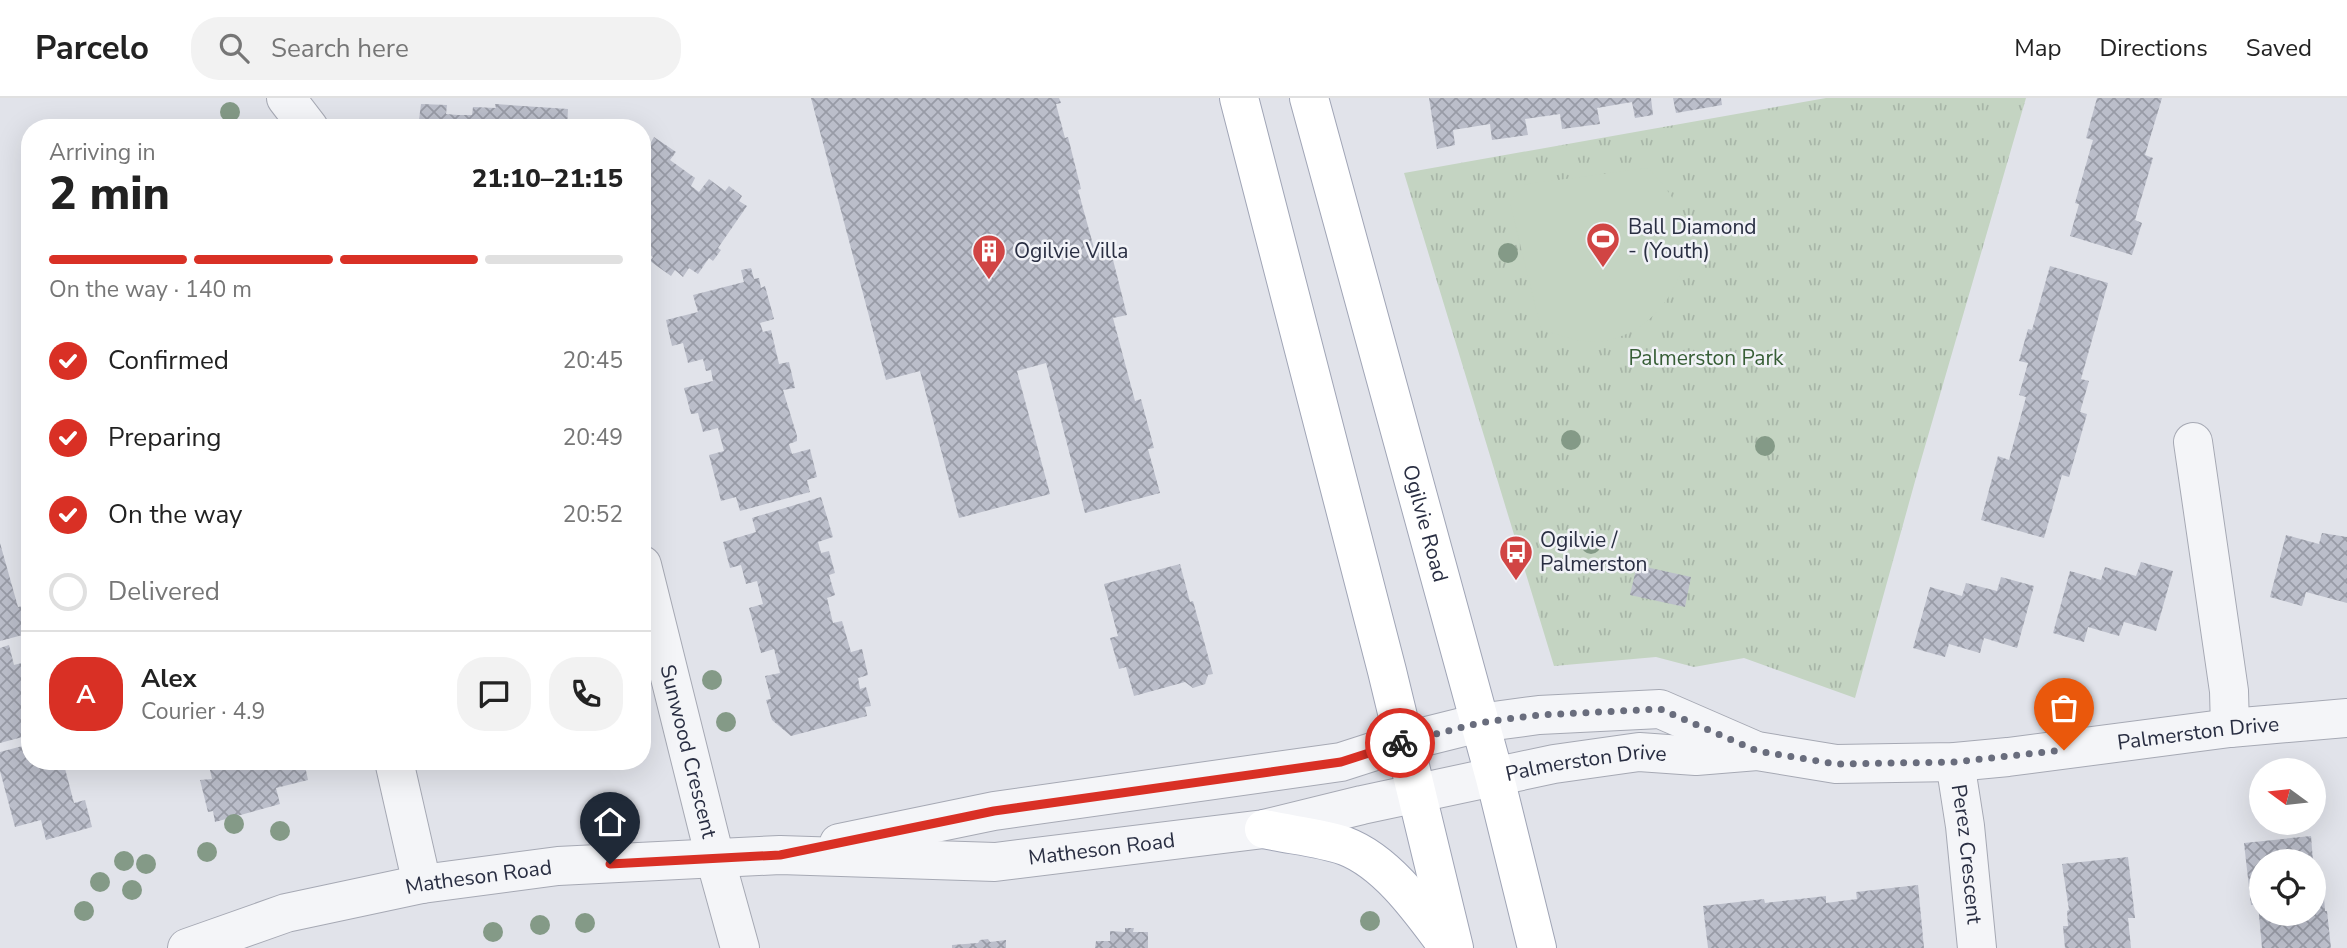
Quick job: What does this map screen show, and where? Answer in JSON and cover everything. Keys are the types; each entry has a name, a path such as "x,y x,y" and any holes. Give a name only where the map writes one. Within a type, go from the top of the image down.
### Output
{"main road":[{"path":"1239,98 1418,793 1452,948"},
{"name":"Ogilvie Road","path":"1309,98 1495,778 1537,948"},
{"path":"1264,829 1345,846 1369,859 1412,898 1452,948"}],"street":[{"path":"286,98 302,119"},
{"path":"2193,442 2229,691 2230,728"},
{"name":"Sunwood Crescent","path":"651,601 740,948"},
{"name":"Palmerston Drive","path":"1403,742 1479,723 1539,715 1660,709 1757,751"},
{"name":"Palmerston Drive","path":"1418,793 1553,764 1639,752 1696,756 1757,751 1836,764 1955,762 2230,728 2347,718"},
{"name":"Matheson Road","path":"780,855 994,811 1341,762 1403,742"},
{"name":"Perez Crescent","path":"1955,762 1965,826 1977,948"},
{"path":"396,770 422,884"},
{"name":"Matheson Road","path":"187,948 286,913 422,884 558,866 780,855 995,862 1264,829 1418,793"}],"green space":[{"name":"Palmerston Park","path":"1826,98 2026,98 1855,698 1744,658 1694,667 1656,657 1554,666 1404,173"},
{"name":"Ball Diamond - (Youth)","path":"1648,168 1673,199 1683,221 1686,241 1684,261 1668,298 1640,326 1622,336 1603,341 1579,340 1541,329 1510,203 1520,185"}],"building":[{"name":"Ogilvie Villa","path":"811,98 1059,98 1061,103 1056,104 1065,138 1068,137 1081,189 1078,190 1094,248 1109,244 1127,315 1113,318 1135,401 1141,399 1154,448 1148,449 1160,493 1085,513 1046,363 1017,371 1050,494 959,518 920,371 886,380"},
{"path":"1429,98 1651,98 1653,115 1635,118 1632,102 1597,108 1600,124 1562,129 1560,114 1525,119 1528,135 1492,140 1490,124 1453,130 1455,145 1437,149"},
{"path":"1673,98 1721,98 1722,105 1676,113"},
{"path":"2097,98 2162,98 2145,155 2153,158 2135,220 2142,223 2132,255 2070,236 2079,204 2075,203 2093,140 2086,138"},
{"path":"421,104 447,105 446,114 458,115 472,115 473,107 496,108 495,104 568,109 567,119 419,119"},
{"path":"654,137 676,152 670,160 695,178 691,186 699,192 709,179 725,191 729,186 742,196 739,201 747,206 718,248 721,250 713,261 709,258 698,274 689,268 683,277 675,270 671,276 651,262 651,142"},
{"path":"2050,266 2108,283 2081,379 2089,381 2080,412 2087,414 2069,477 2062,475 2044,538 1981,520 1998,456 2009,460 2026,397 2019,395 2028,363 2019,361 2028,329 2032,330"},
{"path":"751,268 754,279 759,278 761,288 765,286 774,319 760,323 763,332 771,330 779,364 789,362 795,388 783,390 797,436 797,441 789,444 792,454 810,449 817,477 807,480 810,492 740,511 736,497 721,501 709,455 724,451 718,428 703,432 698,413 691,414 684,388 713,381 711,370 706,371 703,359 688,363 683,343 672,346 666,320 698,312 693,295 744,282 741,270"},
{"path":"821,497 833,537 818,542 821,553 829,551 835,573 829,575 835,595 827,598 833,623 842,621 851,652 862,649 868,675 858,678 860,689 866,687 871,706 865,707 867,716 791,736 772,720 766,700 771,699 765,676 780,673 774,649 761,653 749,608 763,604 757,581 746,584 741,565 730,568 723,542 756,532 752,518"},
{"path":"2322,533 2347,537 2347,603 2306,592 2302,606 2270,597 2286,535 2319,544"},
{"path":"0,543 18,607 21,606 21,635 0,641"},
{"path":"2141,562 2173,571 2156,631 2124,622 2119,636 2088,627 2084,642 2053,633 2070,571 2101,580 2105,567 2136,576"},
{"path":"1180,564 1213,674 1208,675 1205,684 1193,688 1185,682 1134,696 1126,667 1119,669 1110,638 1118,636 1104,584"},
{"path":"1637,565 1691,577 1685,607 1630,595"},
{"path":"2001,577 2034,586 2017,648 1984,638 1980,653 1949,644 1945,657 1913,648 1930,587 1962,596 1966,583 1997,591"},
{"path":"9,645 14,665 21,663 21,737 0,743 0,648"},
{"path":"21,746 21,770 65,770 74,803 85,800 92,827 46,840 41,820 15,827 0,771 0,752"},
{"path":"210,770 306,770 308,780 276,788 280,804 215,822 213,811 208,812 200,780 212,779"},
{"path":"2311,836 2312,849 2249,849 2249,887 2244,843"},
{"path":"2128,857 2135,918 2128,918 2131,948 2065,948 2063,926 2068,926 2069,910 2062,864"},
{"path":"1918,885 1924,948 1708,948 1703,906 1826,896 1826,903 1857,899 1856,892"},
{"path":"2327,911 2331,948 2262,948 2260,926 2326,926"},
{"path":"1125,928 1134,928 1133,932 1148,932 1148,948 1095,948 1096,941 1110,941 1110,931 1125,932"},
{"path":"988,939 990,942 1006,940 1006,948 952,948 952,945 978,943"}],"way so far":[{"path":"1400,743 1499,720 1539,715 1660,709 1757,751 1836,764 1955,762 2064,750"}],"place":[{"name":"Ball Diamond - (Youth)","path":"1603,269"},
{"name":"Ogilvie Villa","path":"989,281"},
{"name":"Ogilvie / Palmerston","path":"1516,582"}],"route":[{"path":"610,864 780,855 994,811 1341,762 1400,743"}]}
